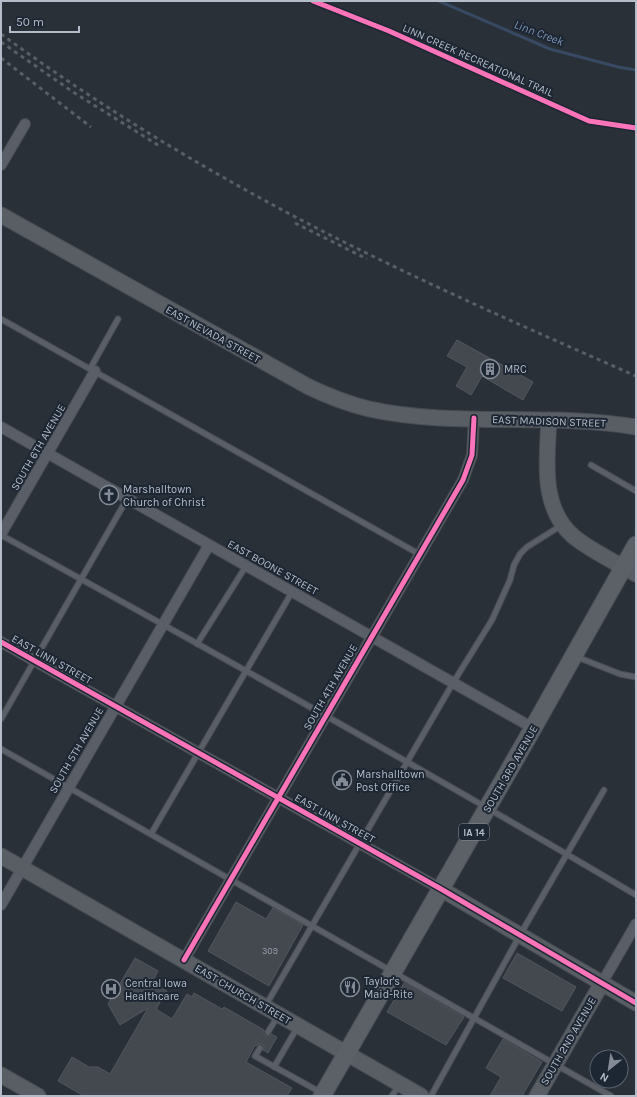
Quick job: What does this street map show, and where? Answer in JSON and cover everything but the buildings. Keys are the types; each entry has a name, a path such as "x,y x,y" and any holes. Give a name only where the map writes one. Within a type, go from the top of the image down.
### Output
{"main road":[{"name":"EAST NEVADA STREET","path":"1,214 309,387 338,400 368,409 438,418"},
{"name":"EAST MADISON STREET","path":"438,418 590,421 636,427"},
{"path":"549,420 548,479 549,494 554,509 563,525 573,536 630,570"},
{"name":"SOUTH 3RD AVENUE","path":"322,1095 574,656 630,570 636,545"},
{"name":"EAST CHURCH STREET","path":"1,856 347,1053 396,1090 422,1096"},
{"name":"EAST LINN STREET","path":"441,889 636,1003"},
{"name":"SOUTH 2ND AVENUE","path":"537,1096 602,983"},
{"path":"1,1075 38,1096"}],"street":[{"path":"1,165 25,124"},
{"name":"SOUTH 6TH AVENUE","path":"1,535 48,454 92,370"},
{"name":"SOUTH 4TH AVENUE","path":"184,960 462,480 472,455 474,418"},
{"name":"EAST BOONE STREET","path":"1,427 533,728"},
{"name":"SOUTH 5TH AVENUE","path":"1,905 209,545"},
{"name":"EAST LINN STREET","path":"1,642 441,889"},
{"name":"SOUTH 2ND AVENUE","path":"602,983 636,924"}],"lane":[{"path":"1,319 419,554"},
{"path":"92,370 118,319"},
{"path":"591,465 636,491"},
{"path":"1,719 127,498"},
{"path":"265,1007 453,683 492,620 520,554 527,547 563,525"},
{"path":"1,535 325,715 636,895"},
{"path":"197,644 246,566"},
{"path":"151,834 292,592"},
{"path":"574,656 620,674 636,677"},
{"path":"1,749 611,1096"},
{"path":"431,1096 520,935 604,790"},
{"path":"268,1032 279,1014"},
{"path":"274,1067 298,1025"},
{"path":"260,1048 255,1056 322,1095"}],"waterway":[{"name":"Linn Creek","path":"439,1 550,49 618,67 636,70"}],"railway":[{"path":"1,34 47,67 142,129 240,187 290,214 421,279 513,322 636,376"},
{"path":"1,42 73,92 161,147"},
{"path":"1,58 91,127"},
{"path":"295,223 367,259"}],"cycle path":[{"name":"LINN CREEK RECREATIONAL TRAIL","path":"313,1 389,31 589,121 636,128"},
{"path":"184,960 463,480 472,455 474,418"},
{"path":"1,642 441,889 636,1003"}],"place":[{"name":"MRC","path":"490,369"},
{"name":"Marshalltown Church of Christ","path":"109,495"},
{"name":"Marshalltown Post Office","path":"342,780"},
{"name":"Taylor's Maid-Rite","path":"350,987"},
{"name":"Central Iowa Healthcare","path":"111,989"}]}
